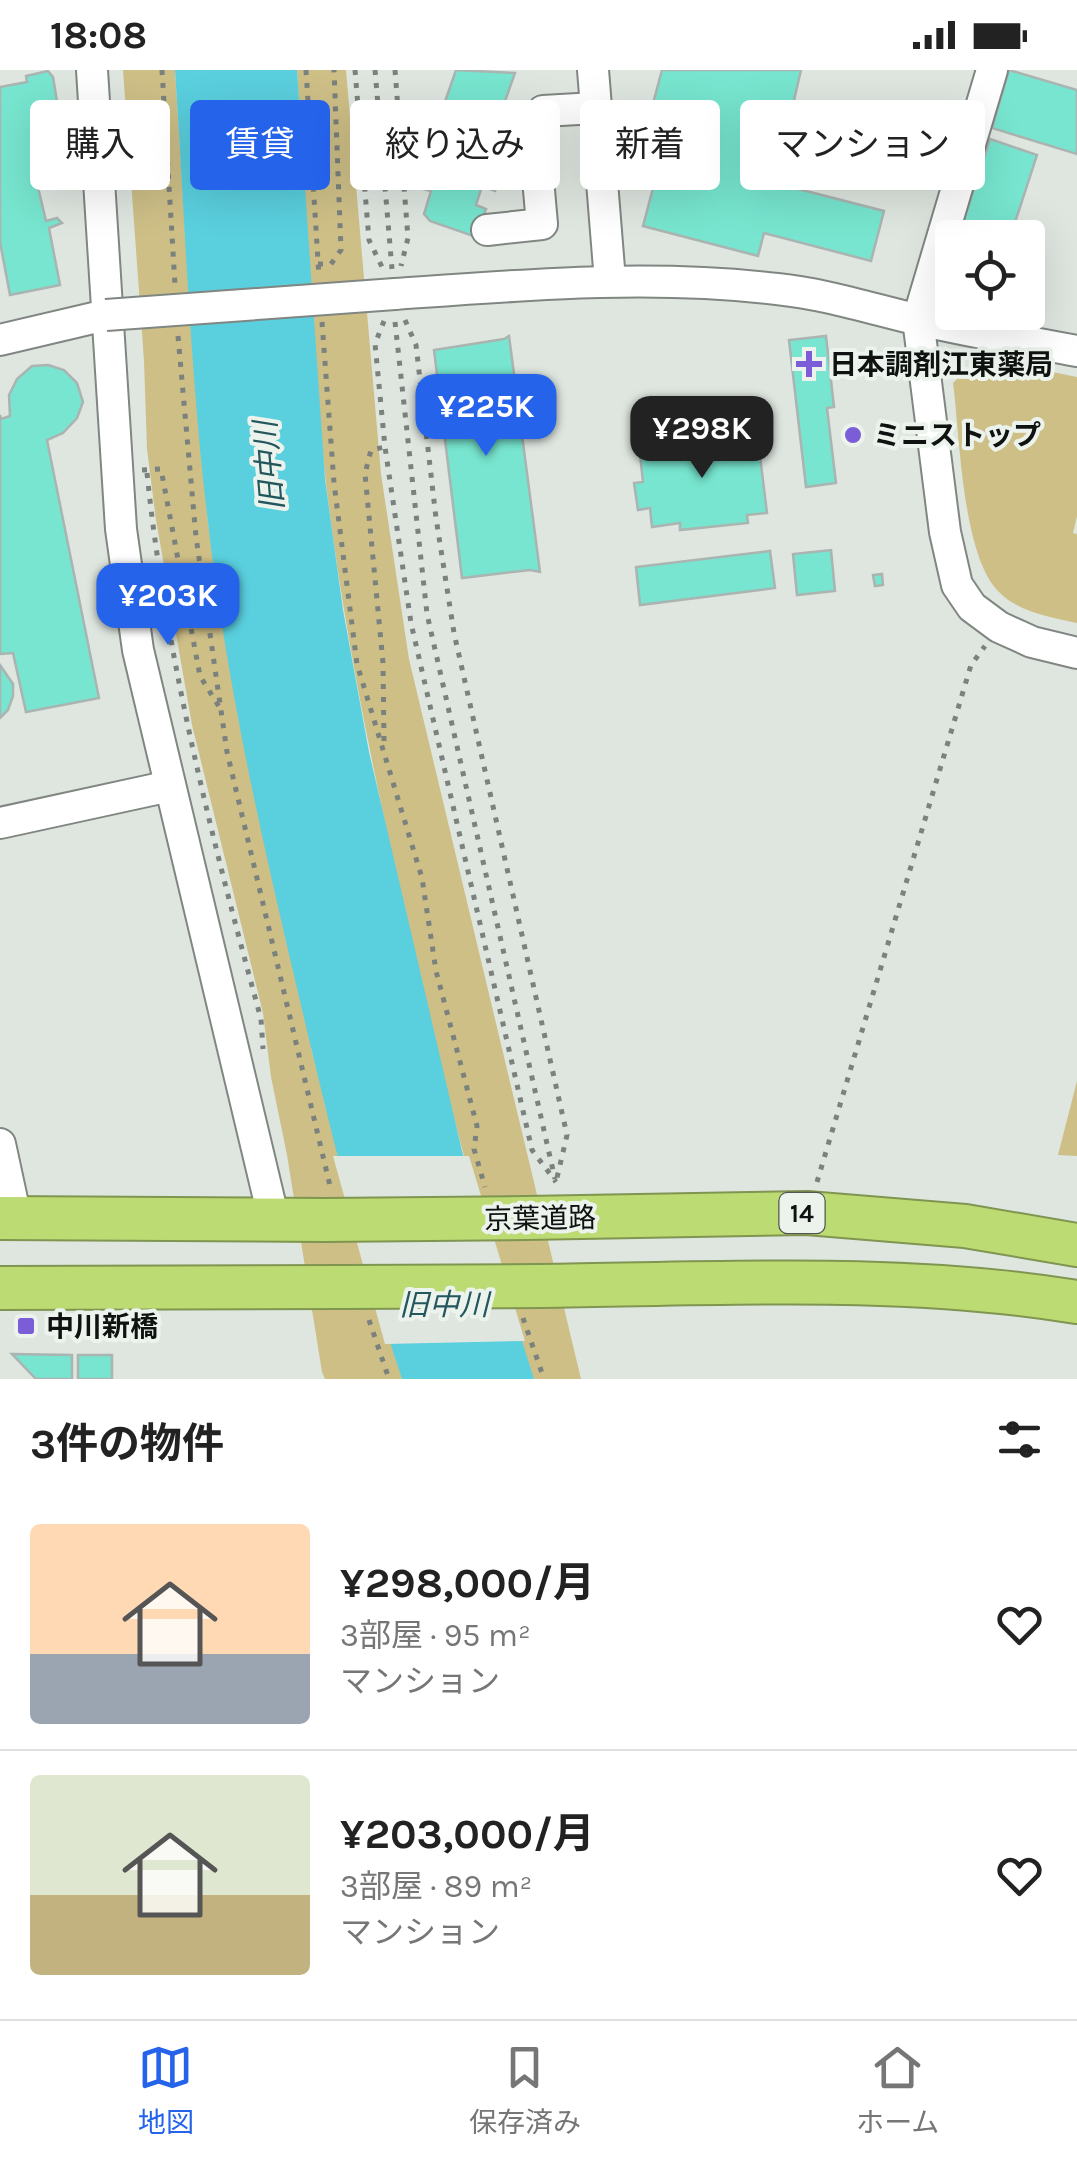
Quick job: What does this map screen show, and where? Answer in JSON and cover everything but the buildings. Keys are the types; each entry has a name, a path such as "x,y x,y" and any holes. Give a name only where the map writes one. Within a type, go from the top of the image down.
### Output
{"highway":[{"name":"京葉道路","path":"8,1218 274,1220 328,1205 807,1213 964,1226 1077,1245"},
{"path":"0,1288 530,1297 886,1283 1077,1302"}],"street":[{"path":"92,70 106,315 132,471 138,650 274,1220"},
{"path":"592,70 595,100"},
{"path":"992,70 918,320 950,562 957,585 972,608 999,627 1032,642 1077,653"},
{"path":"486,230 542,224 534,134 543,111 580,109"},
{"path":"603,190 610,281"},
{"path":"0,340 106,315 610,281 779,289 1077,351"},
{"path":"0,824 170,786"},
{"path":"0,1144 8,1218"}],"path":[{"path":"162,70 176,297"},
{"path":"306,70 320,284"},
{"path":"318,264 331,264 341,250 334,70"},
{"path":"355,70 369,240 416,345 454,633 566,1135 556,1182"},
{"path":"375,70 395,346 428,614 556,1182"},
{"path":"395,70 408,238 394,295 375,344 411,623 532,1150 556,1182"},
{"path":"321,304 334,483 357,664 422,878 436,971 477,1126 474,1150 507,1210"},
{"path":"178,334 196,538 227,752 328,1205"},
{"path":"384,749 383,663 365,474 371,450 386,448"},
{"path":"222,713 200,676 160,469 132,471 156,553 188,726 261,1019 264,1054"},
{"path":"807,1213 971,665 999,627"},
{"path":"354,1295 389,1379"},
{"path":"530,1297 544,1379"}],"shaded area":[{"path":"123,70 175,70 208,524 313,1056 402,1379 325,1379 322,1372 263,1013 192,725 147,449 132,190 170,190 170,100 125,100"},
{"path":"297,70 346,70 350,190 356,190 381,474 409,659 581,1379 534,1379 515,1327 453,1113 388,835 334,543 312,329 304,190 330,190 330,100 299,100"},
{"path":"979,357 1077,377 1077,516 1073,533 1077,534 1077,623 1035,613 1007,599 987,575 977,552 965,494 953,383"},
{"path":"1077,1081 1077,1156 1058,1155"}],"water":[{"name":"旧中川","path":"175,70 297,70 299,100 190,100 190,190 305,190 325,479 343,610 369,752 462,1151 534,1379 402,1379 386,1330 320,1083 245,755 208,523 188,297"}],"pier":[{"path":"333,1156 469,1156 525,1341 385,1344"}],"place":[{"name":"日本調剤江東薬局","path":"809,364"},
{"name":"ミニストップ","path":"853,435"},
{"name":"中川新橋","path":"26,1326"}]}
